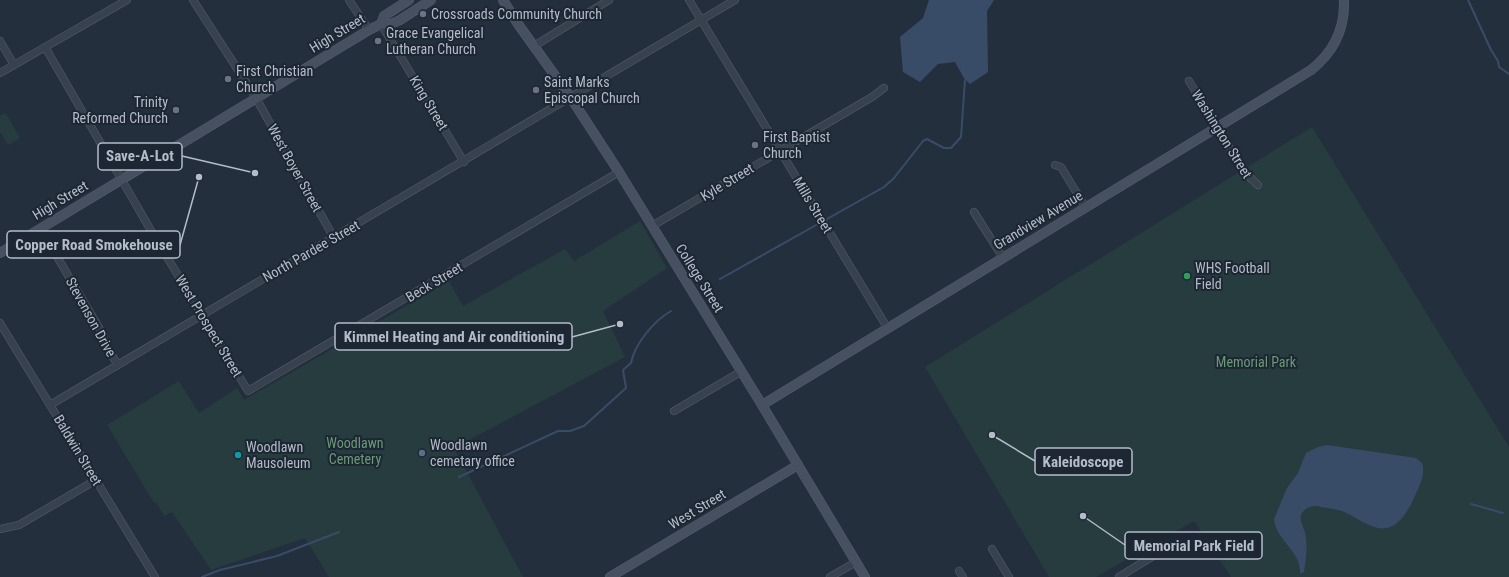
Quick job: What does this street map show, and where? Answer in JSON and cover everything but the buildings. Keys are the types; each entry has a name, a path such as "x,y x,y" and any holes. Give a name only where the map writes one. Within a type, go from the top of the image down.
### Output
{"main road":[{"name":"High Street","path":"381,24 384,16 409,0"},
{"name":"High Street","path":"0,253 369,30 381,24 391,24 400,20 431,0"},
{"name":"College Street","path":"503,0 571,98 619,172 742,371 865,577"},
{"name":"Grandview Avenue","path":"762,405 1311,70 1326,56 1334,45 1342,26 1344,0"},
{"name":"West Street","path":"610,577 798,465"}],"street":[{"path":"0,73 127,0"},
{"name":"West Boyer Street","path":"194,0 256,98 334,238"},
{"path":"349,0 369,30"},
{"path":"534,46 609,0"},
{"name":"Mills Street","path":"689,0 888,329"},
{"name":"North Pardee Street","path":"50,405 464,162 735,0"},
{"name":"King Street","path":"381,24 464,162"},
{"path":"0,41 14,65"},
{"name":"West Prospect Street","path":"45,47 121,179 248,391"},
{"name":"Washington Street","path":"1189,80 1244,173 1258,185"},
{"name":"Kyle Street","path":"652,226 872,97 884,88"},
{"path":"1055,165 1061,167 1086,208"},
{"name":"Beck Street","path":"248,391 619,172"},
{"path":"974,212 1003,258"},
{"name":"Stevenson Drive","path":"40,228 101,331 107,348 118,365"},
{"name":"Baldwin Street","path":"0,323 155,577"},
{"path":"674,411 742,371"},
{"path":"0,529 19,525 96,480"},
{"path":"1119,577 1184,537"},
{"path":"992,549 1009,577"},
{"path":"830,577 856,562"}],"green space":[{"path":"6,113 20,138 8,145 0,132 0,116"},
{"name":"Memorial Park","path":"1312,127 1509,447 1509,577 1231,577 1194,521 1096,577 1049,577 925,367"},
{"name":"Woodlawn Cemetery","path":"640,221 667,268 603,311 625,357 454,448 523,577 329,577 305,538 211,570 172,512 164,516 156,502 154,503 107,425 179,381 199,413 237,388 244,400 449,281 463,306 565,249 574,261"}],"water":[{"path":"929,0 994,0 987,11 988,72 970,84 964,78 955,62 938,64 920,82 903,72 900,37 923,18"},
{"path":"1327,445 1416,458 1422,463 1423,476 1409,509 1396,524 1391,527 1373,527 1342,511 1316,506 1306,509 1302,513 1301,518 1307,548 1304,572 1300,574 1300,566 1297,559 1279,534 1274,519 1287,488 1298,473 1306,453 1318,447"}],"waterway":[{"path":"1468,0 1491,50 1498,61 1499,67 1509,74"},
{"path":"827,219 884,187 894,178 923,141 927,139 944,148 951,148 961,137 965,80"},
{"path":"720,279 818,224"},
{"path":"459,477 558,431 570,431 584,426 626,388 623,370 631,363 633,355 646,333 671,311"},
{"path":"1471,504 1503,513"},
{"path":"202,577 220,570 277,556 339,532"}],"place":[{"name":"Crossroads Community Church","path":"423,14"},
{"name":"Grace Evangelical Lutheran Church","path":"378,41"},
{"name":"First Christian Church","path":"228,79"},
{"name":"Saint Marks Episcopal Church","path":"536,90"},
{"name":"Trinity Reformed Church","path":"176,110"},
{"name":"First Baptist Church","path":"755,145"},
{"name":"Save-A-Lot","path":"255,173"},
{"name":"Copper Road Smokehouse","path":"199,177"},
{"name":"WHS Football Field","path":"1187,276"},
{"name":"Kimmel Heating and Air conditioning","path":"620,324"},
{"name":"Kaleidoscope","path":"992,435"},
{"name":"Woodlawn cemetary office","path":"422,453"},
{"name":"Woodlawn Mausoleum","path":"238,455"},
{"name":"Memorial Park Field","path":"1083,516"}]}
